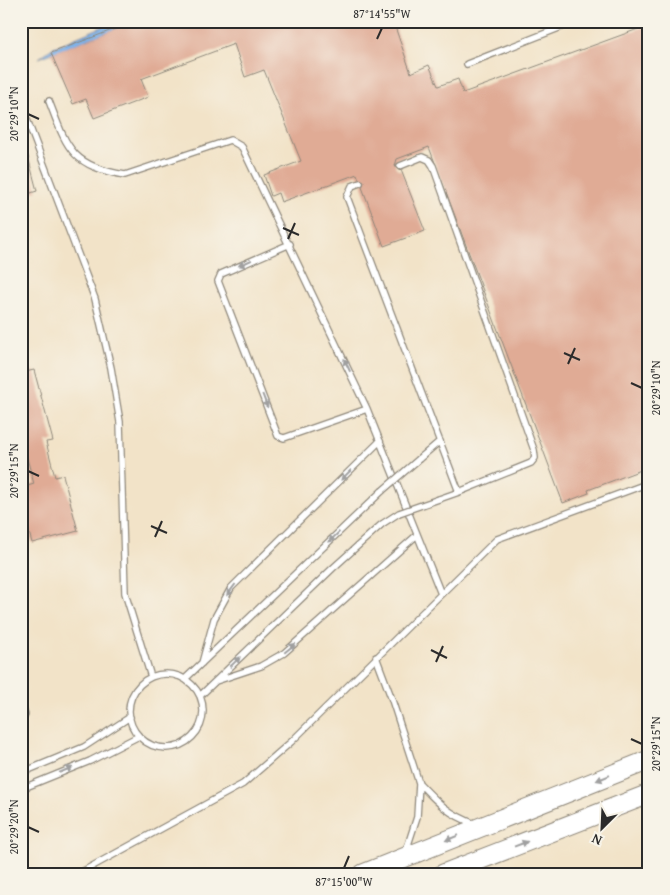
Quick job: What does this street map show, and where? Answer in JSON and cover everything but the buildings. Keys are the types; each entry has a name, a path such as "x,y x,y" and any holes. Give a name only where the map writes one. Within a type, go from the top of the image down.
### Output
{"highway":[{"path":"363,874 649,760"},
{"path":"443,874 649,794"}],"lane":[{"path":"467,64 577,21"},
{"path":"49,101 64,140 90,166 111,172 125,175 230,140 242,147 368,409 441,594"},
{"path":"21,104 95,299 107,351 120,422 125,593 151,677"},
{"path":"200,696 333,568 382,524 400,513 531,463 535,458 534,450 433,166 429,160 422,157 400,166"},
{"path":"360,182 352,186 346,197 459,492"},
{"path":"290,244 221,274 218,281 278,436 284,438 368,409"},
{"path":"202,663 214,619 231,588 380,441"},
{"path":"185,679 382,491 440,441"},
{"path":"78,874 243,784 291,742 496,539 649,483"},
{"path":"214,682 261,666 284,653 417,534"},
{"path":"376,658 419,783 416,817 404,858"},
{"path":"168,674 185,679 200,696 202,718 200,726 189,740 172,747 154,746 139,736 130,717 129,704 132,695 137,688 151,677 168,674"},
{"path":"21,703 24,715 21,722"},
{"path":"21,772 84,747 130,717"},
{"path":"21,788 90,761 139,736"},
{"path":"419,783 442,807 456,817 483,826"}],"water":[{"path":"116,21 136,21 39,58 54,47"}]}
